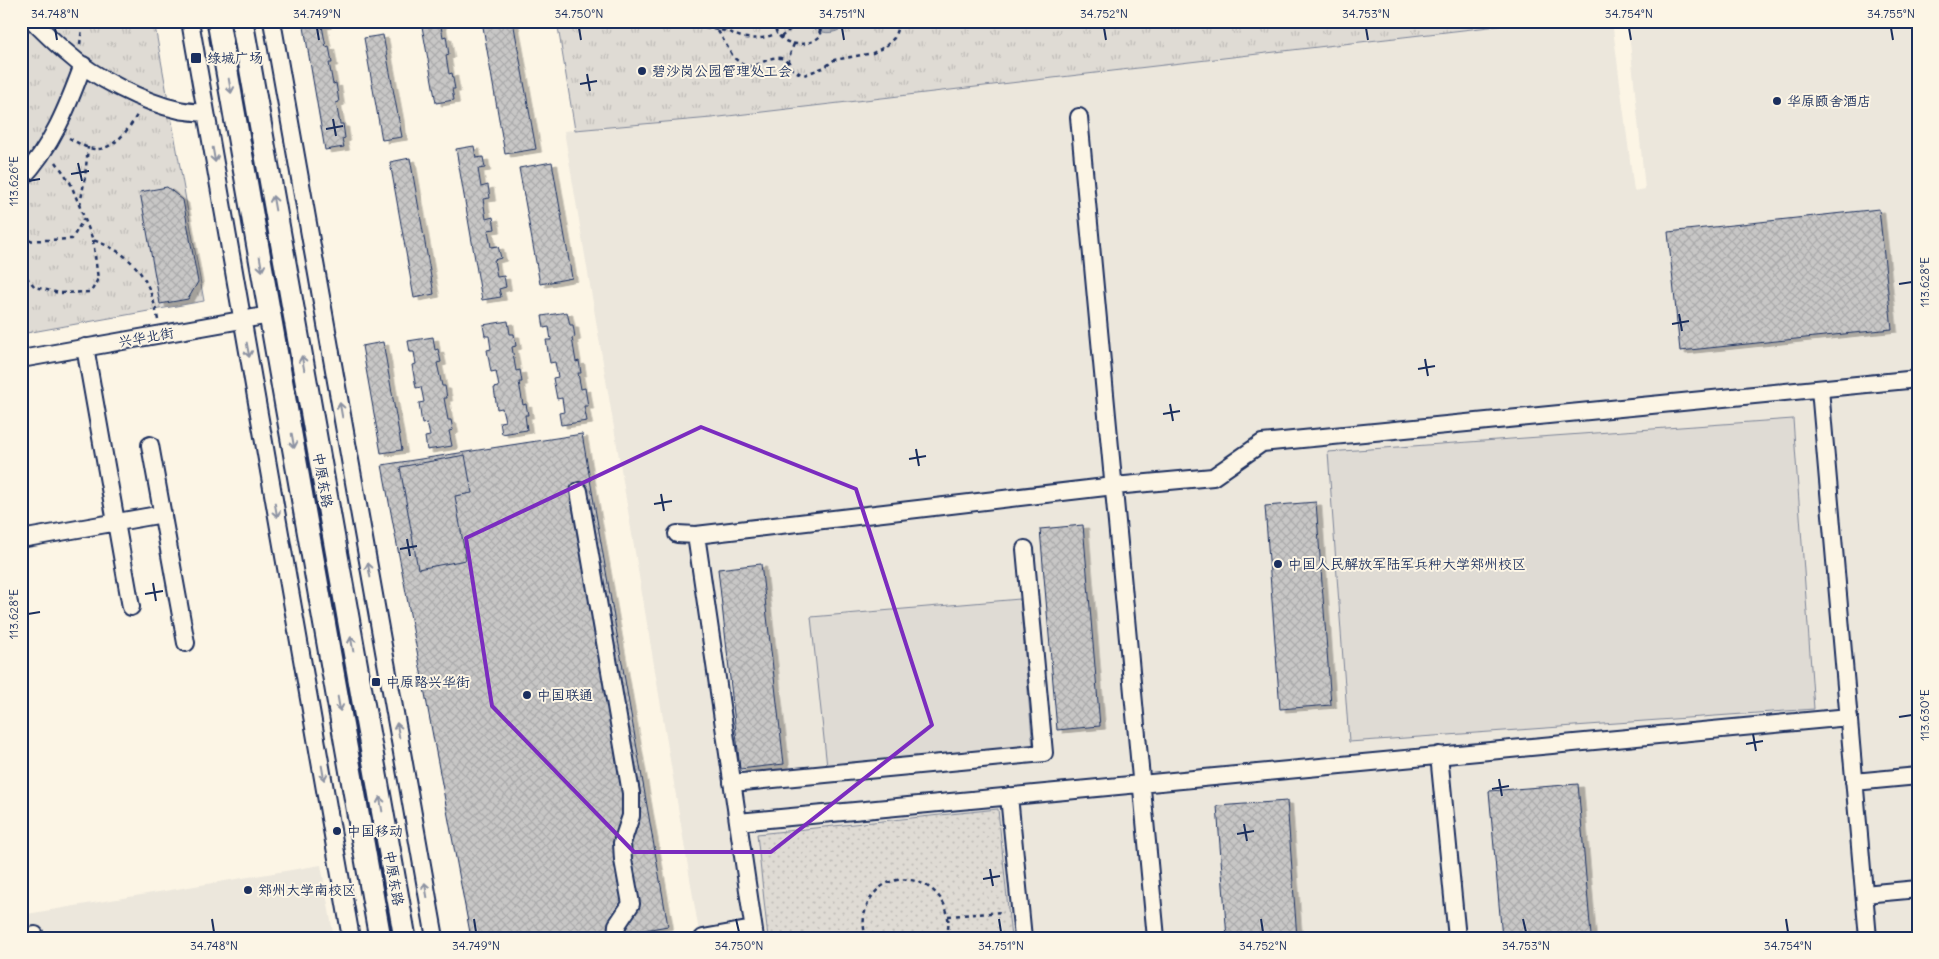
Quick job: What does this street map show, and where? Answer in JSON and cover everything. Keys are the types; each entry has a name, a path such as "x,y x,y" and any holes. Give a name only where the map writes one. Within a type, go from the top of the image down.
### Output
{"main road":[{"name":"中原东路","path":"218,21 380,938"},
{"name":"中原东路","path":"242,21 405,938"}],"street":[{"path":"33,21 79,63 92,72 146,99 181,111 206,113"},
{"path":"190,21 352,938"},
{"path":"272,21 435,938"},
{"path":"21,179 35,165 56,131 79,63"},
{"path":"1079,117 1156,938"},
{"name":"兴华北街","path":"21,359 270,314"},
{"path":"86,347 131,607"},
{"path":"677,534 696,535 1114,486 1213,477 1262,443 1918,379"},
{"path":"1820,389 1868,938"},
{"path":"150,445 186,643"},
{"path":"579,491 631,793 630,816 622,843 631,904 617,925 616,938"},
{"path":"21,539 163,514"},
{"path":"696,535 754,934 703,938"},
{"path":"732,783 1044,753 1025,549"},
{"path":"738,822 1849,717"},
{"path":"1439,755 1457,938"},
{"path":"1854,782 1918,776"},
{"path":"1009,796 1022,938"},
{"path":"1864,894 1918,889"},
{"path":"21,938 35,935 35,938"}],"path":[{"path":"79,63 84,21"},
{"path":"718,21 726,31"},
{"path":"774,21 777,33 797,45 813,42 822,34 806,21"},
{"path":"781,37 794,26 796,21"},
{"path":"819,31 822,28 820,26 822,21"},
{"path":"718,31 734,58 745,66 752,68 770,57 779,57 784,59 792,69 804,75 820,70 834,60 873,52 886,46 894,38 900,21"},
{"path":"705,28 726,31 746,39 757,39 777,33"},
{"path":"790,65 788,57 794,44"},
{"path":"56,131 88,147 95,149 105,148 118,139 132,123 146,99"},
{"path":"80,206 88,147"},
{"path":"21,271 35,287 59,293 91,292 98,279 93,240 70,182 59,165 44,150"},
{"path":"21,241 72,239 84,218"},
{"path":"93,240 126,256 140,271 154,299 161,334"},
{"path":"866,938 863,922 865,908 872,895 883,886 896,880 911,879 924,883 936,891 944,902 948,916 946,938"},
{"path":"948,916 1020,911"}],"highlighted area":[{"path":"701,427 856,489 932,725 771,852 634,852 492,706 466,538"}],"shaded area":[{"name":"中国人民解放军陆军兵种大学郑州校区","path":"1544,21 1612,21 1634,191 1645,189 1628,23 1646,21 1918,21 1918,938 700,938 564,131"},
{"name":"郑州大学南校区","path":"321,865 334,938 21,938 21,915"}],"green space":[{"path":"21,21 154,21 204,301 21,334"},
{"path":"557,21 1540,21 711,118 575,130"},
{"path":"1793,419 1814,709 1349,742 1328,452"},
{"path":"1020,599 1033,748 827,767 811,617"},
{"path":"998,809 1011,938 768,938 757,834"}],"water":[{"path":"810,21 852,21 839,30 827,33 821,31"}],"building":[{"path":"303,21 325,21 326,25 322,26 326,47 329,46 332,63 329,63 333,84 336,83 339,102 336,103 340,124 343,124 345,138 342,139 344,147 325,150"},
{"path":"421,21 440,21 443,37 446,36 449,55 446,56 449,74 452,73 455,89 452,89 454,100 436,103"},
{"path":"482,21 513,21 536,149 505,154"},
{"path":"383,35 402,137 382,140 364,38"},
{"path":"474,146 476,158 483,157 485,168 478,169 481,187 488,185 490,198 483,199 486,219 493,217 495,229 488,230 491,247 498,246 501,258 494,260 497,277 504,276 506,287 499,289 501,297 482,300 456,149"},
{"path":"410,158 434,294 414,298 390,162"},
{"path":"552,162 572,278 540,284 519,168"},
{"path":"167,187 183,200 198,282 188,299 160,304 140,192"},
{"path":"1879,209 1892,329 1680,351 1668,232"},
{"path":"567,312 570,325 573,325 575,337 572,338 576,362 579,361 581,373 578,373 581,389 585,388 588,406 584,406 587,421 561,425 559,413 564,412 562,398 557,399 553,378 558,377 555,362 550,363 546,340 551,340 549,327 544,328 542,316"},
{"path":"508,321 510,334 514,334 516,346 512,347 516,371 520,370 522,382 519,382 523,405 526,404 528,415 525,415 527,430 502,434 500,422 505,421 502,408 497,409 494,388 499,387 496,371 491,372 487,350 491,349 489,336 485,336 483,325"},
{"path":"433,337 435,350 438,349 441,362 437,363 442,386 445,386 447,398 444,398 448,420 451,420 453,430 449,431 452,446 427,450 425,437 430,436 427,423 422,424 419,403 424,402 421,387 416,388 412,365 416,364 414,352 410,352 408,341"},
{"path":"383,342 402,450 381,453 362,346"},
{"name":"中国联通","path":"582,434 668,926 598,938 471,938 382,465"},
{"path":"465,455 472,493 455,496 466,560 418,569 400,467"},
{"path":"1316,502 1331,705 1280,709 1265,506"},
{"path":"1083,525 1100,726 1057,730 1040,529"},
{"path":"761,564 784,764 740,769 718,569"},
{"path":"1578,784 1591,936 1569,938 1502,938 1489,791"},
{"path":"1287,801 1297,938 1227,938 1217,806"}],"place":[{"name":"绿城广场","path":"196,58"},
{"name":"碧沙岗公园管理处工会","path":"642,71"},
{"name":"华原颐舍酒店","path":"1777,101"},
{"name":"中国人民解放军陆军兵种大学郑州校区","path":"1278,564"},
{"name":"中原路兴华街","path":"376,682"},
{"name":"中国联通","path":"527,695"},
{"name":"中国移动","path":"337,831"},
{"name":"郑州大学南校区","path":"248,890"}]}
